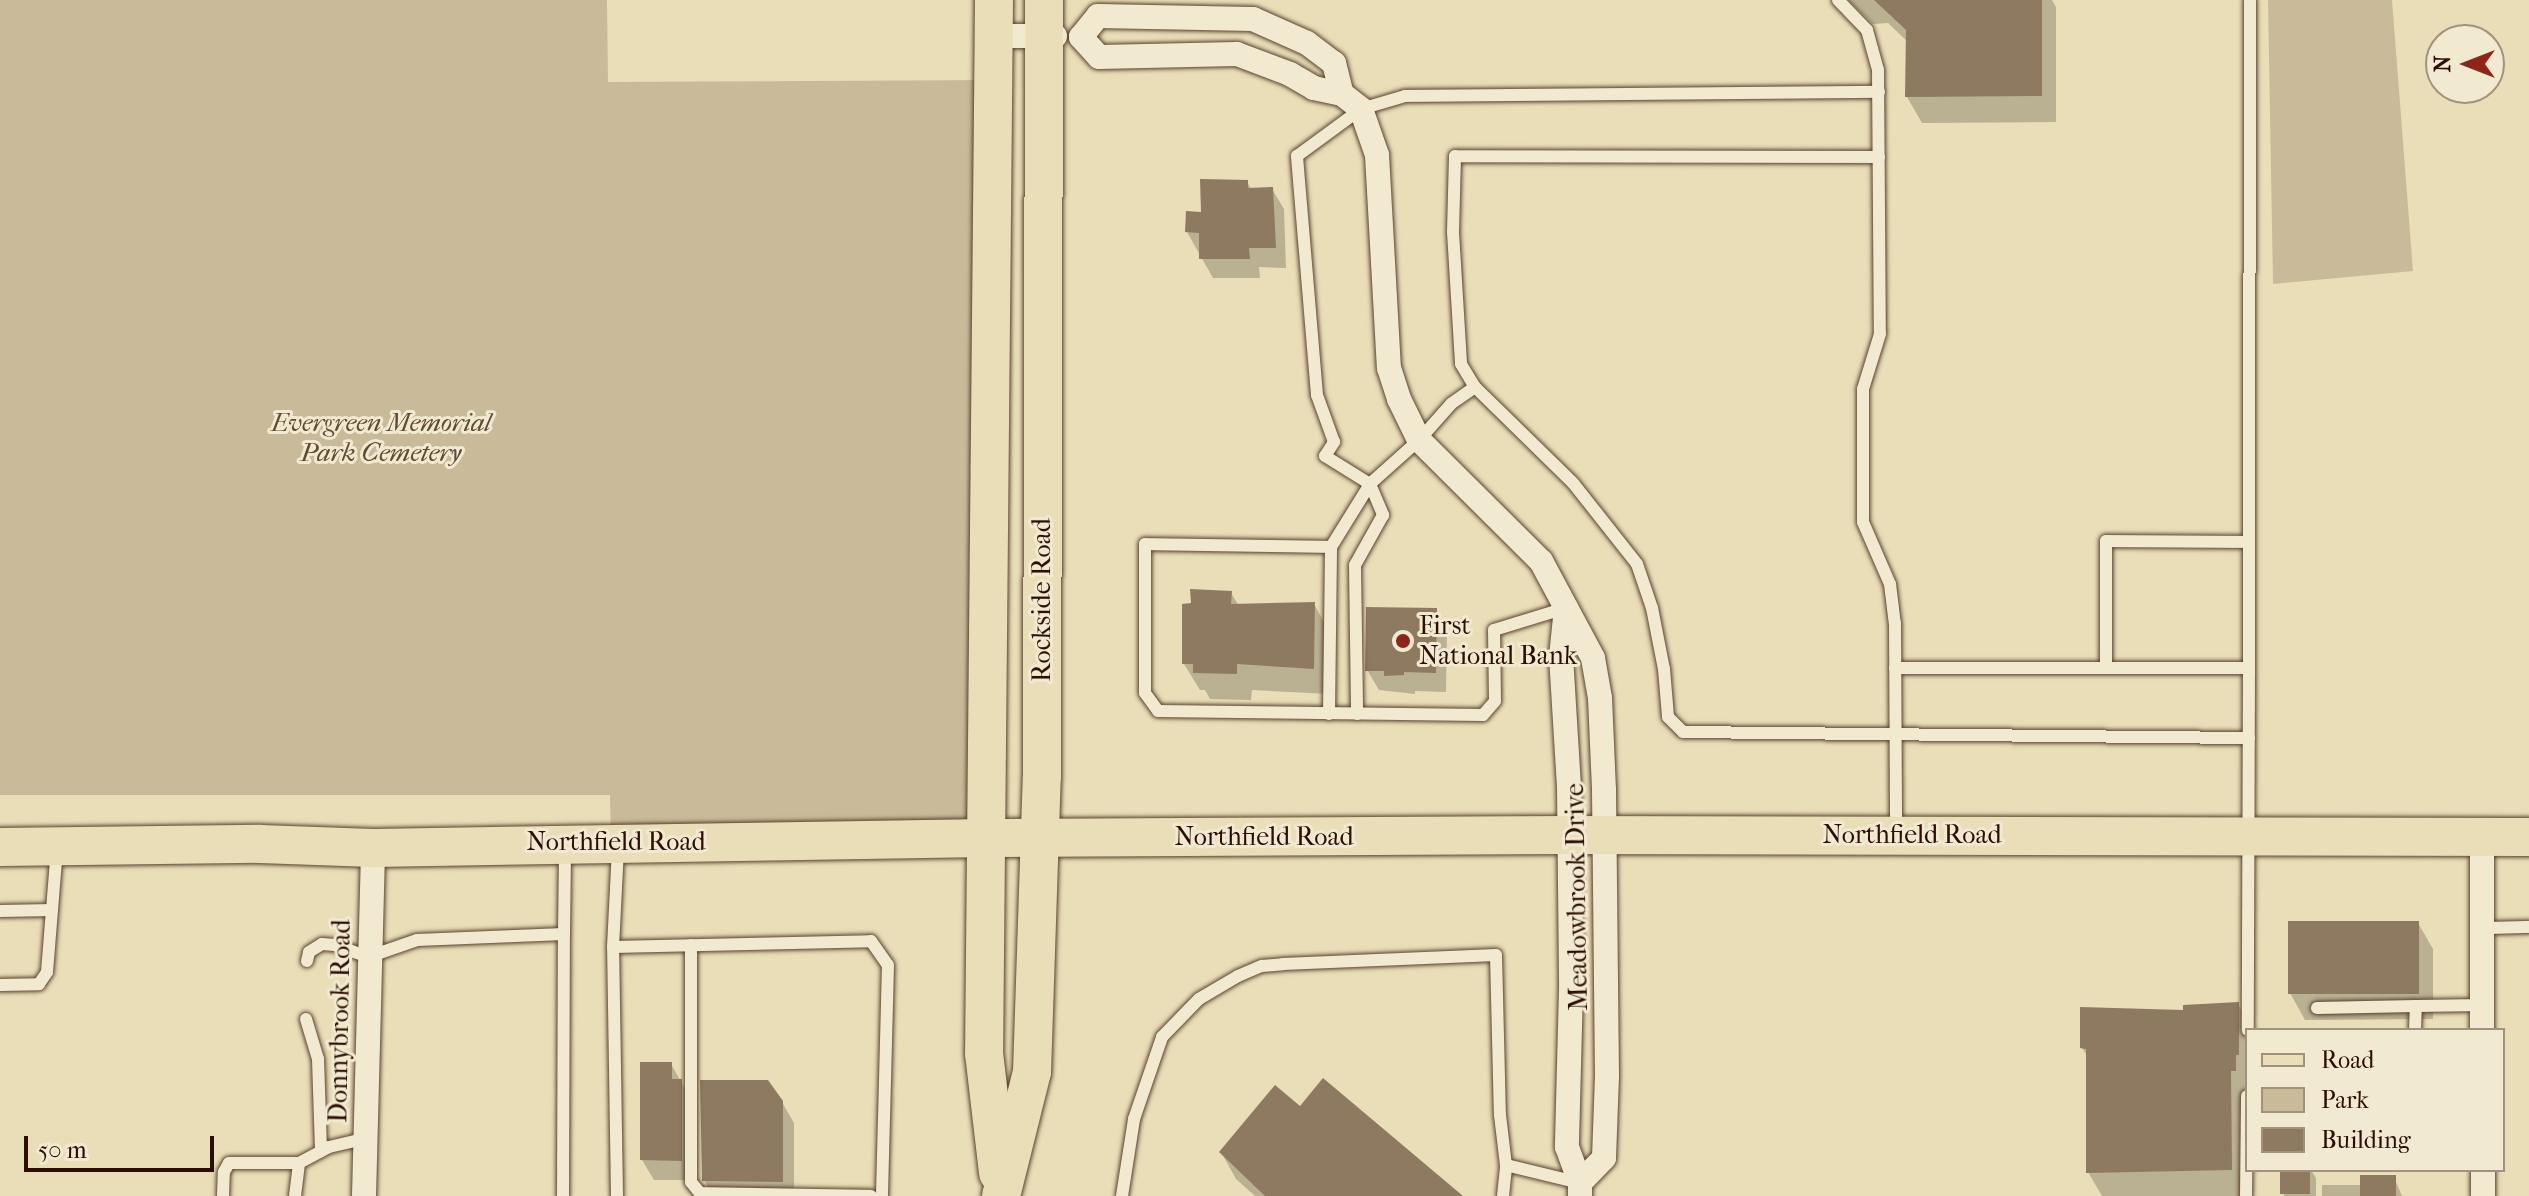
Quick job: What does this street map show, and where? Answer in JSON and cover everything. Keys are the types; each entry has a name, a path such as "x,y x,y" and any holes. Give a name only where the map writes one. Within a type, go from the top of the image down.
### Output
{"main road":[{"name":"Rockside Road","path":"994,18 984,1053 1001,1196"},
{"name":"Rockside Road","path":"1001,1196 1032,1072 1040,838 1044,18"},
{"name":"Northfield Road","path":"0,847 260,844 373,848 988,838 1587,835 2529,837"}],"street":[{"name":"Meadowbrook Drive","path":"1081,37 1098,16 1253,19 1307,43 1334,63 1377,155 1389,368 1397,395 1419,440 1541,561 1593,658 1600,698 1571,989 1567,1147 1580,1189"},
{"path":"994,18 1044,18 1081,37 1099,57 1237,54 1351,101"},
{"name":"Meadowbrook Drive","path":"1566,608 1561,656 1568,731 1587,835 1607,1076 1604,1158 1580,1189"},
{"path":"2482,837 2482,1028"},
{"name":"Donnybrook Road","path":"364,1196 373,848"},
{"path":"2483,1172 2483,1196"}],"lane":[{"path":"1838,0 1867,30 1876,54 1879,92 1880,334 1863,389 1863,522 1890,584 1895,668 1896,835"},
{"path":"2248,1028 2250,0"},
{"path":"1357,714 1355,565 1383,515 1370,484 1325,456 1334,442 1317,395 1297,156 1351,101 1405,96 1879,92"},
{"path":"1879,157 1455,156 1455,305 1461,364 1475,387 1573,483 1637,564 1652,608 1664,669 1668,717 1683,732 1896,737 2249,738"},
{"path":"1329,714 1331,547 1370,484 1419,440 1451,404 1475,387"},
{"path":"2106,668 2106,541 2249,542"},
{"path":"1331,547 1145,544 1145,693 1158,711 1483,715 1495,701 1494,630 1566,608"},
{"path":"1895,668 2249,668"},
{"path":"617,1196 613,947 618,843"},
{"path":"563,1196 565,844"},
{"path":"0,985 39,984 47,972 58,846"},
{"path":"0,911 52,910"},
{"path":"2484,928 2529,927"},
{"path":"307,961 309,952 322,944 335,945 368,957 417,940 564,934"},
{"path":"613,947 871,941 888,965 882,1196"},
{"path":"691,945 691,1182 700,1193 871,1196"},
{"path":"1122,1196 1134,1119 1162,1037 1199,999 1262,966 1496,955 1500,1115 1506,1165 1503,1196"},
{"path":"2317,1008 2482,1005"},
{"path":"2415,1028 2416,1006"},
{"path":"306,1019 318,1059 321,1151"},
{"path":"223,1196 224,1172 229,1163 299,1163 321,1151 365,1139"},
{"path":"295,1196 299,1163"},
{"path":"1506,1165 1580,1189"},
{"path":"2246,1172 2246,1196"}],"green space":[{"name":"Evergreen Memorial Park Cemetery","path":"0,0 607,0 608,82 993,80 988,838 611,844 610,795 0,795"},
{"path":"2268,0 2392,0 2413,271 2273,284"}],"building":[{"path":"1874,0 2042,0 2042,96 1905,97 1906,30"},
{"path":"1200,179 1248,180 1248,188 1273,187 1276,248 1249,248 1250,259 1199,259 1199,233 1185,232 1186,211 1201,212"},
{"path":"1190,589 1232,591 1231,604 1315,602 1314,669 1237,664 1237,674 1193,673 1193,664 1182,664 1182,604 1191,603"},
{"path":"1366,607 1437,608 1436,673 1404,672 1404,675 1384,676 1384,671 1365,671"},
{"path":"2288,921 2419,921 2419,994 2288,994"},
{"path":"2239,1002 2239,1055 2236,1055 2236,1071 2231,1071 2232,1170 2086,1173 2086,1049 2080,1048 2080,1007 2183,1010 2183,1005"},
{"path":"640,1062 672,1062 672,1079 682,1079 682,1161 640,1160"},
{"path":"1323,1078 1463,1196 1265,1196 1219,1152 1275,1085 1300,1106"},
{"path":"700,1080 768,1080 783,1101 783,1182 702,1181"},
{"path":"2280,1172 2310,1172 2310,1194 2280,1194"},
{"path":"2360,1175 2396,1175 2396,1196 2360,1196"}],"place":[{"name":"First National Bank","path":"1403,641"}]}
